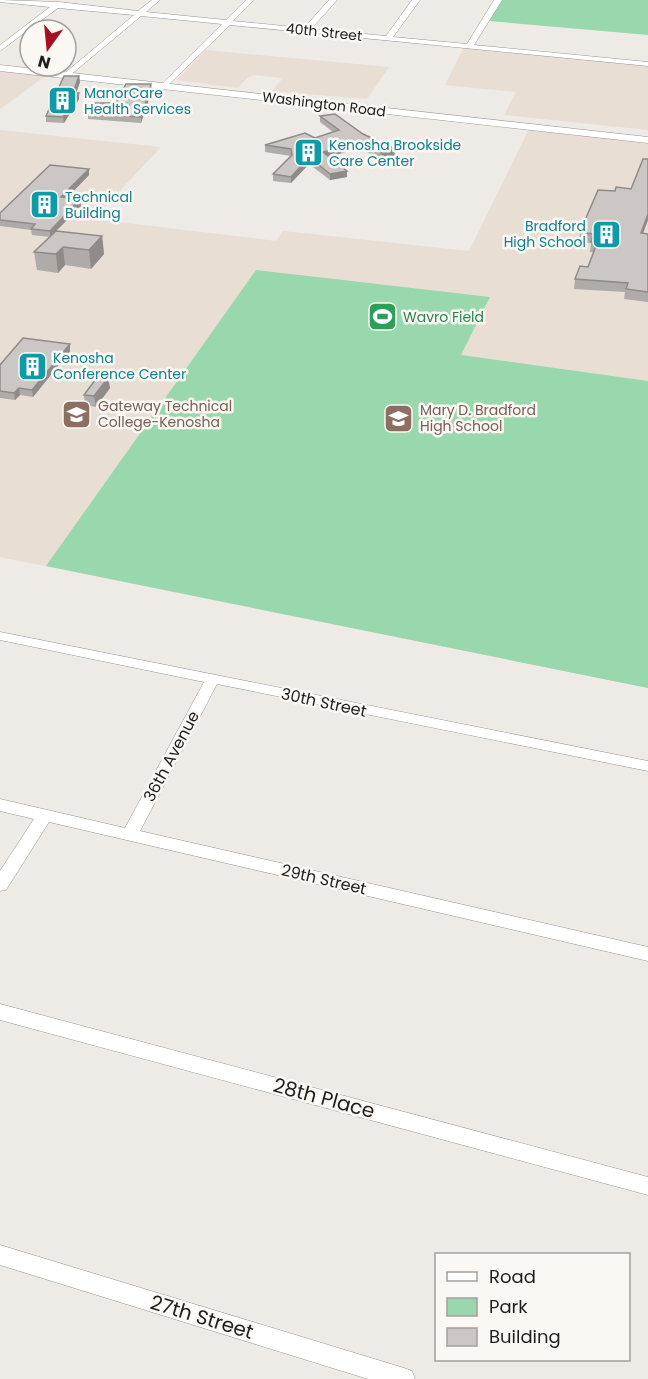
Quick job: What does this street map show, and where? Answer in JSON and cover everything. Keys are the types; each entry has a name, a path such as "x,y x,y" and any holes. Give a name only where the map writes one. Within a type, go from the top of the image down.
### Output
{"main road":[{"name":"Washington Road","path":"0,65 18,67"},
{"name":"Washington Road","path":"78,74 647,137"}],"street":[{"name":"40th Street","path":"0,0 648,64"},
{"path":"0,49 64,0"},
{"path":"78,67 156,0"},
{"path":"166,83 250,0"},
{"path":"306,30 333,0"},
{"path":"388,38 416,0"},
{"path":"469,46 498,0"},
{"name":"30th Street","path":"0,636 648,766"},
{"name":"36th Avenue","path":"130,834 213,678"},
{"name":"29th Street","path":"0,805 648,954"},
{"path":"0,885 44,816"},
{"name":"28th Place","path":"0,1012 648,1186"},
{"name":"27th Street","path":"0,1255 404,1379"}],"shaded area":[{"path":"464,47 648,65 648,130 504,115 516,92 445,85"},
{"path":"205,50 389,67 367,99 272,91 283,78 254,75 247,78 238,88 177,80"},
{"path":"0,70 18,72 18,78 43,78 0,109"},
{"name":"Mary D. Bradford High School","path":"529,129 648,142 648,688 0,557 0,130 161,147 93,219 276,241 283,231 469,251"}],"green space":[{"path":"502,0 648,0 648,35 489,21"},
{"name":"Mary D. Bradford High School","path":"256,270 490,297 461,355 648,381 648,688 46,566"}],"building":[{"path":"79,76 73,93 79,93 63,117 46,116 63,78 78,78"},
{"path":"126,84 151,84 141,117 88,114 94,103 116,103"},
{"path":"335,114 363,134 395,149 382,153 358,142 323,152 347,171 330,174 309,157 291,177 273,174 292,155 291,149 265,145 305,133 315,138 339,130 320,116"},
{"name":"Bradford High School","path":"643,159 648,159 648,214 641,233 648,234 648,292 626,289 628,283 575,279 580,266 588,267 597,243 591,242 594,234 580,232 598,190 615,191 616,187 631,189"},
{"name":"Technical Building","path":"50,165 89,169 61,197 80,199 50,231 31,229 35,224 0,220 0,213"},
{"path":"56,231 102,236 89,250 63,247 56,254 34,252"},
{"name":"Kenosha Conference Center","path":"23,338 70,344 32,390 19,388 14,393 0,391 0,365"},
{"path":"98,376 108,378 94,396 84,395"}],"place":[{"name":"ManorCare Health Services","path":"63,101"},
{"name":"Kenosha Brookside Care Center","path":"308,153"},
{"name":"Technical Building","path":"44,205"},
{"name":"Bradford High School","path":"607,234"},
{"name":"Wavro Field","path":"382,317"},
{"name":"Kenosha Conference Center","path":"32,366"},
{"name":"Gateway Technical College-Kenosha","path":"77,414"},
{"name":"Mary D. Bradford High School","path":"399,418"}]}
